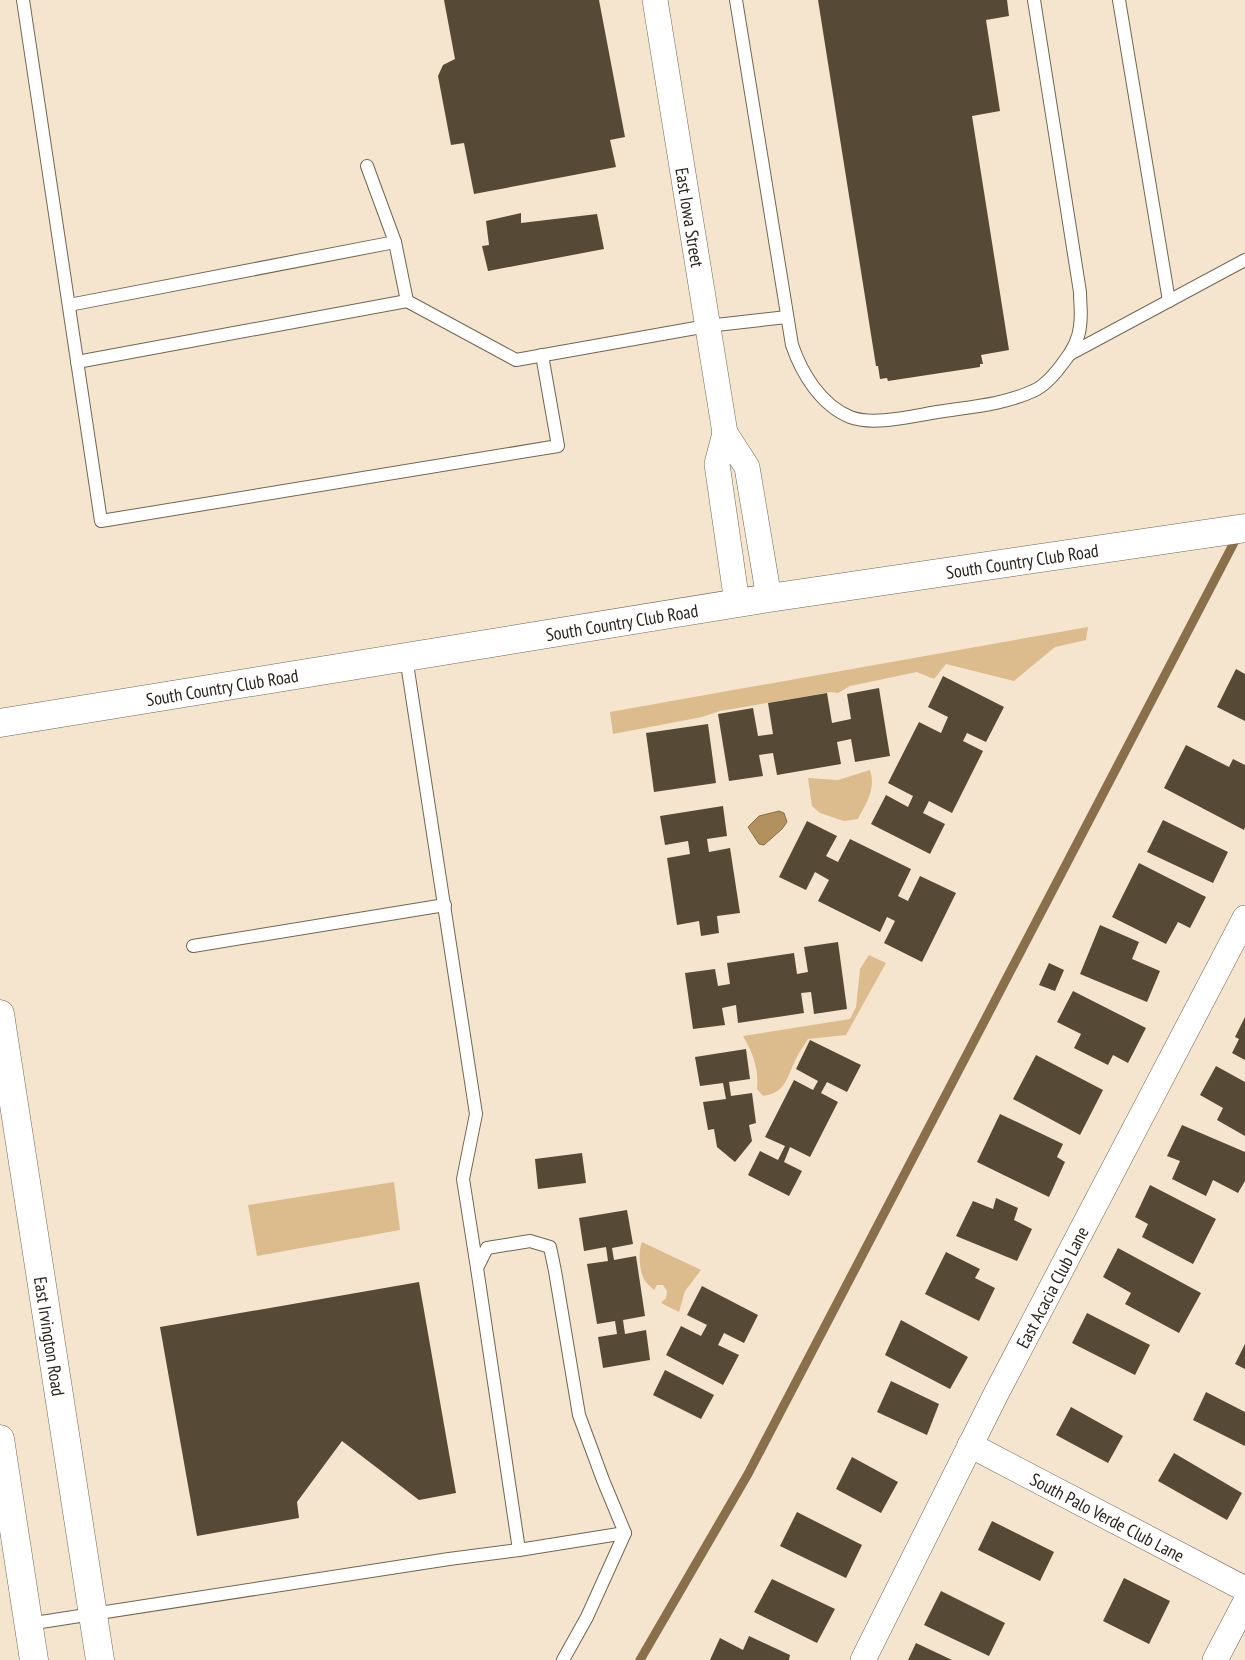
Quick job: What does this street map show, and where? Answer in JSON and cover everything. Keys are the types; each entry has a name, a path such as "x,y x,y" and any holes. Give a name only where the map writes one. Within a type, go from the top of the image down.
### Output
{"street":[{"name":"East Iowa Street","path":"655,0 725,433 747,467 769,598"},
{"name":"East Iowa Street","path":"725,433 717,464 737,603"},
{"name":"South Country Club Road","path":"0,723 737,603 1245,528"},
{"name":"East Acacia Club Lane","path":"863,1660 970,1445 1245,918"},
{"name":"East Irvington Road","path":"0,1014 100,1660"},
{"path":"0,1438 34,1660"},
{"name":"South Palo Verde Club Lane","path":"970,1445 1245,1589"},
{"path":"1215,1660 1245,1602"}],"lane":[{"path":"23,0 101,521 558,446 542,355"},
{"path":"736,0 792,345 800,366 812,384 830,404 850,416 864,420 880,420 917,415 1005,400 1034,391 1052,376 1070,354 1080,327 1080,292 1034,0"},
{"path":"1119,0 1169,301"},
{"path":"367,166 395,242 407,301"},
{"path":"69,305 395,242"},
{"path":"1070,354 1245,260"},
{"path":"77,362 407,301 516,360 707,326 787,318"},
{"path":"406,656 476,1114 463,1179 519,1550"},
{"path":"193,946 445,905"},
{"path":"477,1268 487,1248 530,1241 550,1247 579,1416 602,1480 625,1533 587,1617 563,1660"},
{"path":"28,1624 625,1533"}],"shaded area":[{"path":"1088,627 1086,640 1055,647 1014,681 946,664 934,679 917,672 850,686 838,693 831,692 720,711 702,717 613,734 610,712"},
{"path":"870,770 872,777 871,789 858,819 844,821 820,813 812,806 808,778 838,780"},
{"path":"779,811 784,813 787,822 764,845 759,844 748,827 759,816"},
{"path":"869,955 886,963 846,1035 808,1039 780,1089 763,1096 757,1089 754,1061 743,1036 850,1019 856,1007 860,969"},
{"path":"394,1182 400,1230 257,1256 248,1205"},
{"path":"642,1242 701,1270 685,1291 679,1312 661,1303 666,1298 667,1291 663,1285 657,1285 654,1290 645,1281 641,1272 640,1262"}],"building":[{"path":"444,0 599,0 625,137 610,140 616,167 474,194 464,143 451,145 438,76 443,65 455,59"},
{"path":"818,0 1007,0 1009,16 986,20 1000,111 972,116 1009,350 981,355 983,364 980,364 980,367 888,381 887,378 880,379 878,366 876,366"},
{"path":"521,213 521,223 597,214 604,249 488,271 482,246 489,245 486,221"},
{"path":"1236,669 1245,674 1245,721 1217,707"},
{"path":"943,676 1004,707 986,742 967,733 963,741 983,751 952,813 929,801 923,813 945,824 930,854 871,824 886,795 908,807 913,796 888,783 919,722 941,733 948,717 928,707"},
{"path":"879,688 890,756 855,762 851,739 837,742 841,764 777,775 773,753 759,755 763,776 729,781 718,714 753,708 758,736 773,734 768,703 827,693 832,723 851,719 847,694"},
{"path":"708,724 716,783 654,792 646,733"},
{"path":"1186,745 1229,767 1233,759 1245,765 1244,830 1164,788"},
{"path":"723,806 727,836 707,839 709,852 730,848 740,913 717,916 719,933 701,936 699,921 677,925 667,858 690,854 688,841 665,845 660,816"},
{"path":"1163,820 1228,852 1213,883 1147,852"},
{"path":"807,821 837,836 826,856 838,862 850,839 911,869 898,896 908,901 920,876 956,893 922,962 884,943 895,921 887,917 880,932 818,901 829,880 815,872 806,890 779,877"},
{"path":"1139,863 1206,897 1190,928 1178,922 1166,944 1112,917"},
{"path":"1100,925 1139,942 1132,959 1160,971 1147,1002 1080,974"},
{"path":"838,942 847,1009 814,1014 811,992 801,993 804,1013 738,1023 736,1005 722,1008 725,1025 693,1029 685,973 715,969 718,986 730,984 727,963 794,953 797,974 808,972 804,947"},
{"path":"1049,963 1064,970 1055,991 1039,985"},
{"path":"1073,991 1146,1028 1128,1063 1113,1055 1108,1065 1074,1048 1081,1034 1057,1022"},
{"path":"1245,1017 1245,1060 1232,1053 1239,1039 1235,1037"},
{"path":"810,1040 861,1065 847,1092 827,1082 821,1093 838,1102 810,1157 790,1147 784,1162 802,1171 789,1196 748,1175 760,1151 778,1160 785,1146 765,1137 794,1080 813,1090 818,1081 796,1069"},
{"path":"746,1049 750,1079 729,1082 731,1096 752,1093 756,1123 749,1125 752,1141 735,1162 717,1147 714,1129 708,1130 703,1102 726,1099 723,1083 700,1086 695,1057"},
{"path":"1036,1055 1103,1090 1080,1135 1013,1099"},
{"path":"1216,1066 1245,1082 1245,1136 1217,1120 1223,1108 1200,1095"},
{"path":"1000,1114 1063,1144 1057,1157 1065,1162 1049,1197 977,1162"},
{"path":"1182,1125 1245,1152 1245,1181 1238,1193 1213,1180 1206,1196 1172,1179 1180,1161 1167,1156"},
{"path":"582,1153 586,1183 538,1189 535,1159"},
{"path":"1150,1185 1216,1219 1193,1264 1142,1237 1148,1224 1135,1217"},
{"path":"996,1198 1018,1208 1014,1220 1032,1229 1017,1261 956,1236 973,1201 993,1209"},
{"path":"627,1210 633,1244 612,1248 614,1260 636,1256 645,1316 623,1320 625,1334 646,1330 650,1360 603,1368 598,1337 617,1334 615,1321 597,1324 587,1264 608,1261 606,1247 584,1251 579,1218"},
{"path":"1118,1248 1201,1293 1179,1333 1125,1304 1131,1293 1103,1277"},
{"path":"946,1252 980,1269 975,1278 995,1288 979,1321 925,1294"},
{"path":"419,1282 456,1493 419,1500 342,1441 297,1502 299,1518 197,1536 160,1327"},
{"path":"702,1286 758,1315 744,1343 724,1333 718,1345 739,1355 723,1385 666,1355 681,1326 701,1336 707,1325 687,1315"},
{"path":"1087,1313 1150,1345 1135,1375 1072,1343"},
{"path":"901,1320 968,1357 950,1389 885,1355"},
{"path":"1245,1344 1245,1369 1235,1364"},
{"path":"665,1370 714,1395 701,1419 653,1395"},
{"path":"891,1381 939,1404 927,1435 877,1412"},
{"path":"1206,1392 1245,1412 1245,1446 1193,1420"},
{"path":"1071,1407 1123,1436 1108,1463 1056,1435"},
{"path":"1174,1453 1242,1493 1227,1520 1158,1481"},
{"path":"852,1457 898,1482 881,1513 836,1489"},
{"path":"797,1512 862,1545 846,1578 780,1546"},
{"path":"992,1521 1054,1552 1040,1581 978,1550"},
{"path":"1124,1578 1170,1601 1149,1644 1103,1621"},
{"path":"772,1579 835,1609 817,1643 754,1612"},
{"path":"941,1591 1005,1623 989,1656 924,1625"},
{"path":"749,1636 790,1655 789,1660 710,1660 720,1638 743,1650"},
{"path":"916,1643 952,1660 908,1660"}],"waterway":[{"path":"640,1660 748,1474 1238,535"}]}
